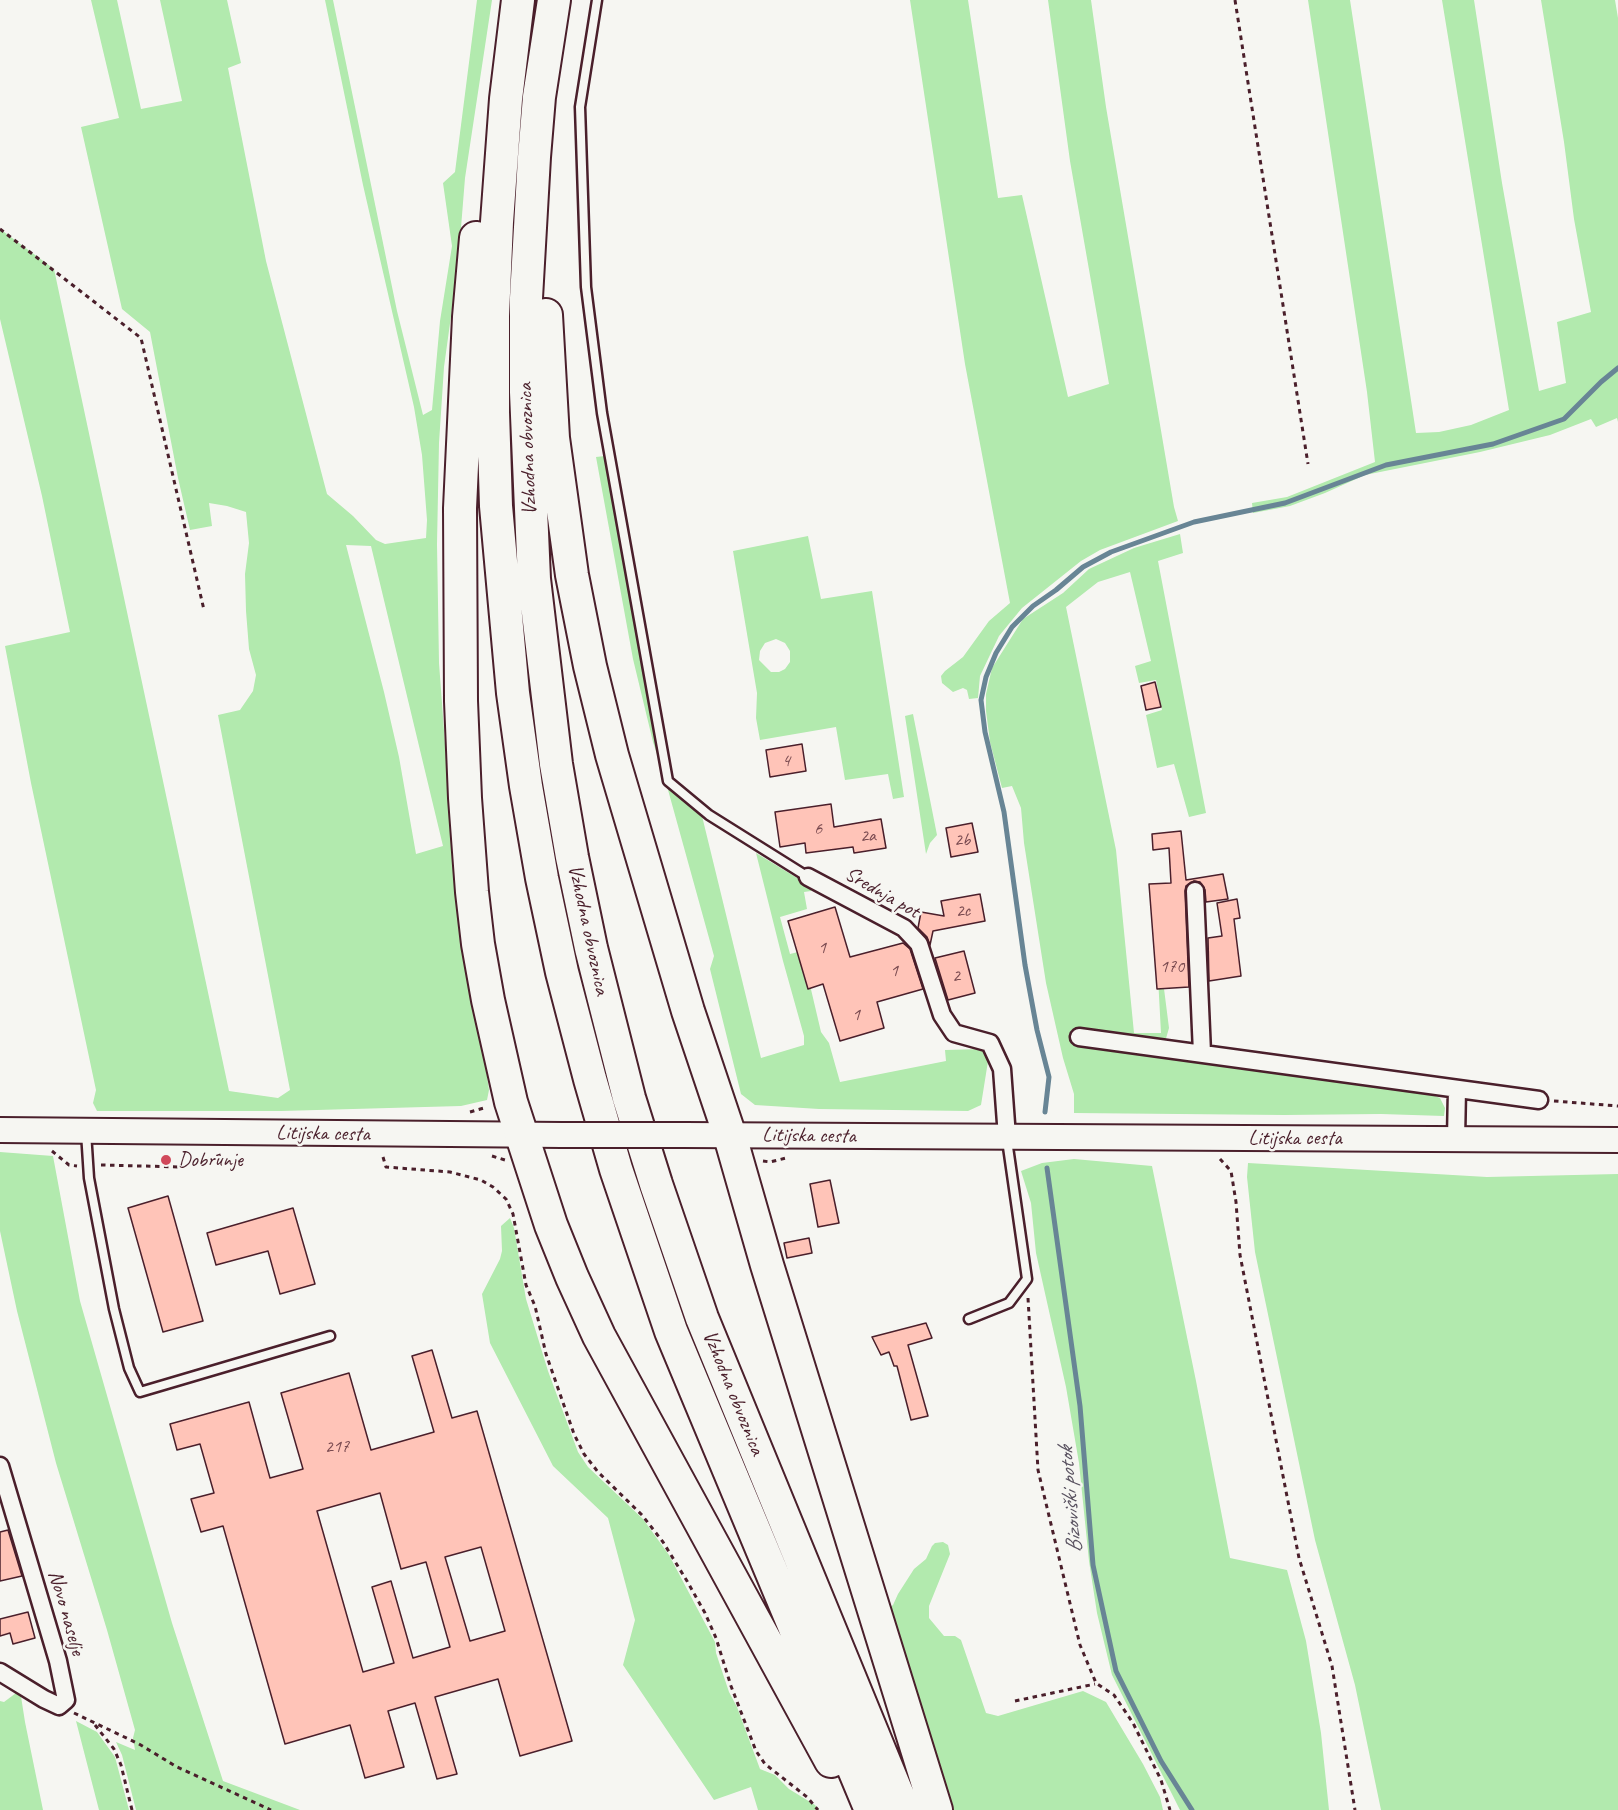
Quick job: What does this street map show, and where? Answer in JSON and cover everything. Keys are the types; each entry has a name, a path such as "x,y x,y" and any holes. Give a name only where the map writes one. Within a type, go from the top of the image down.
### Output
{"highway":[{"name":"Vzhodna obvoznica","path":"518,0 506,99 496,222 493,316 496,506 513,693 526,786 547,902 562,972 616,1169 671,1331 871,1810"},
{"name":"Vzhodna obvoznica","path":"554,0 539,97 530,205 526,310 527,439 534,579 556,764 572,856 591,948 629,1098 702,1318 904,1810"},
{"path":"539,97 549,155 546,299 553,438 572,575 590,666 612,754 688,1011 730,1136 770,1276 936,1810"},
{"path":"506,99 485,141 469,317 460,508 461,702 465,798 472,892 488,1000 508,1092 521,1135 551,1225 572,1277 599,1336 800,1701 832,1762 852,1810"}],"main road":[{"name":"Litijska cesta","path":"0,1130 1618,1140"}],"street":[{"name":"Srednja pot","path":"808,878 904,928 919,944 942,1015 954,1033 990,1043 1002,1069 1007,1137"},
{"path":"1195,891 1202,1053"},
{"path":"1079,1037 1539,1100"},
{"path":"1456,1139 1457,1089"},
{"name":"Novo naselje","path":"0,1466 58,1661 66,1700 59,1706"},
{"path":"0,1672 59,1706"}],"lane":[{"path":"597,0 580,107 586,287 602,413 668,781 709,815 808,878"},
{"path":"86,1131 89,1178 114,1309 129,1368 140,1392 330,1336"},
{"path":"969,1319 1009,1303 1027,1279 1007,1137"}],"path":[{"path":"1235,0 1308,464"},
{"path":"0,229 141,338 204,610"},
{"path":"1539,1100 1618,1106"},
{"path":"1193,1138 1218,1157 1231,1171 1246,1290 1299,1558 1332,1666 1355,1810"},
{"path":"50,1150 69,1165 77,1166"},
{"path":"100,1165 182,1167 228,1153"},
{"path":"383,1156 386,1167 450,1172 481,1180 506,1199 513,1214 526,1285 535,1306 546,1354 574,1434 584,1454 598,1472 642,1515 663,1542 705,1612 756,1751 765,1764 807,1797 818,1810"},
{"path":"1027,1279 1038,1470 1080,1645 1096,1683 1114,1695 1133,1723 1161,1780 1170,1810"},
{"path":"1015,1701 1096,1683"},
{"path":"59,1706 139,1744 177,1767 272,1810"},
{"path":"92,1722 105,1736 121,1765 132,1810"}],"green space":[{"path":"91,0 117,0 141,109 182,101 160,0 227,0 241,63 228,68 266,261 327,494 376,540 385,544 426,538 427,520 422,455 414,407 363,185 325,0 333,0 397,311 423,415 432,410 440,321 452,246 443,183 455,172 477,0 492,0 465,178 458,265 444,367 439,443 437,544 439,663 459,933 484,1055 489,1090 487,1100 461,1106 281,1111 97,1111 93,1103 96,1090 31,783 5,646 70,632 42,496 0,319 0,229 54,269 229,1091 278,1098 290,1090 218,715 240,710 253,691 256,675 249,649 246,611 245,574 249,543 246,512 209,503 212,526 190,530 150,332 122,309 81,127 119,118","holes":["346,545 371,546 443,846 416,854 399,757"]},
{"path":"910,0 968,0 998,198 1022,195 1068,397 1109,384 1070,161 1048,0 1091,0 1106,107 1178,521 1100,550 1081,561 1022,608 999,636 980,676 978,698 969,699 967,690 963,688 953,692 942,683 941,676 963,657 989,621 1010,603 965,364"},
{"path":"1308,0 1350,0 1416,433 1439,432 1471,425 1509,410 1442,0 1474,0 1502,183 1539,391 1566,383 1557,322 1591,312 1574,219 1541,0 1615,0 1618,18 1618,422 1617,418 1596,427 1591,419 1550,435 1480,452 1365,475 1290,506 1253,513 1252,503 1287,497 1375,462 1367,392"},
{"path":"605,456 647,684 663,747 674,784 691,807 702,816 761,1058 804,1045 804,1036 756,853 812,887 811,891 804,892 807,909 780,917 790,954 802,951 821,1032 829,1043 840,1082 946,1061 945,1050 983,1049 989,1055 981,1105 968,1111 819,1109 755,1105 741,1094 710,969 714,956 653,742 633,659 596,457"},
{"path":"1180,534 1183,553 1158,561 1206,813 1189,817 1174,764 1157,768 1146,715 1162,710 1156,680 1139,683 1135,666 1151,661 1130,572 1098,582 1066,607 1116,850 1134,1033 1161,1033 1157,959 1162,973 1169,1028 1165,1042 1071,1030 1072,1044 1251,1067 1430,1094 1440,1098 1445,1108 1444,1116 1074,1113 1074,1094 1063,1058 1046,983 1024,843 1021,808 1012,786 1002,788 990,742 986,694 992,668 1023,619 1063,593 1089,569 1134,548"},
{"path":"808,536 821,599 872,591 904,797 893,799 888,774 845,780 836,727 760,740 756,718 757,693 733,551","holes":["776,639 785,643 790,651 790,662 785,669 771,672 759,660 760,651 765,643"]},
{"path":"913,714 937,835 930,843 926,854 905,716"},
{"path":"0,1152 53,1156 80,1301 172,1623 223,1781 300,1810 136,1810 122,1755 116,1742 135,1750 133,1738 135,1730 56,1463 17,1311 0,1231"},
{"path":"1074,1159 1152,1166 1230,1558 1287,1570 1306,1641 1321,1733 1329,1810 1180,1810 1112,1675 1097,1613 1079,1463 1066,1387 1036,1253 1031,1203 1021,1171 1042,1163"},
{"path":"1248,1163 1487,1177 1618,1174 1618,1810 1381,1810 1355,1685 1315,1540 1255,1252 1247,1177"},
{"path":"510,1218 514,1228 526,1299 548,1371 578,1452 588,1467 643,1519 669,1555 715,1642 716,1653 729,1692 737,1707 760,1769 775,1775 789,1789 815,1805 819,1810 758,1810 751,1787 714,1800 623,1665 635,1620 608,1518 553,1466 490,1343 482,1294 500,1259 501,1226"},
{"path":"943,1542 948,1545 950,1554 929,1606 929,1618 944,1636 955,1636 961,1640 986,1713 998,1716 1083,1691 1106,1702 1143,1764 1160,1797 1163,1810 950,1810 887,1610 893,1605 914,1569 926,1559 932,1546"},
{"path":"20,1690 43,1810 0,1810 0,1701 4,1702"},
{"path":"76,1721 97,1732 115,1757 129,1810 99,1810"}],"building":[{"path":"1155,682 1161,707 1146,710 1141,686"},
{"path":"802,744 806,771 770,777 766,750"},
{"path":"831,804 834,827 881,819 886,848 854,853 853,847 806,853 805,843 780,847 775,812"},
{"path":"972,823 978,852 951,857 946,828"},
{"path":"1181,831 1186,880 1223,874 1228,899 1206,902 1205,890 1200,882 1194,881 1186,886 1189,987 1157,989 1149,884 1171,883 1169,848 1153,850 1152,834"},
{"path":"980,894 985,921 933,931 930,945 927,937 918,928 921,912 944,916 941,901"},
{"path":"1237,899 1240,918 1234,919 1241,976 1209,981 1208,938 1222,936 1217,903"},
{"path":"835,907 850,957 903,943 910,949 923,989 877,1002 884,1028 840,1041 823,984 808,989 788,921"},
{"path":"964,951 975,993 948,1000 935,958"},
{"path":"830,1180 839,1223 818,1227 810,1184"},
{"path":"168,1196 203,1321 163,1332 128,1208"},
{"path":"293,1208 315,1284 280,1294 268,1251 216,1265 207,1233"},
{"path":"809,1238 812,1253 787,1258 784,1243"},
{"path":"926,1323 932,1338 908,1345 928,1416 911,1420 897,1366 894,1366 889,1352 881,1355 872,1337"},
{"path":"432,1350 452,1418 477,1411 572,1741 520,1756 498,1679 435,1697 457,1774 437,1779 415,1703 388,1711 404,1767 365,1778 350,1725 285,1744 223,1526 201,1532 191,1499 214,1493 200,1444 177,1450 170,1424 249,1402 270,1478 303,1469 281,1393 349,1373 371,1450 434,1432 412,1356","holes":["380,1493 401,1569 426,1562 450,1647 413,1658 391,1581 372,1587 394,1663 363,1672 317,1511","481,1547 505,1631 470,1641 445,1557"]},
{"path":"8,1530 22,1576 0,1581 0,1532"},
{"path":"28,1612 35,1638 13,1644 10,1633 0,1636 0,1619"}],"waterway":[{"path":"1045,1112 1049,1077 1037,1030 1025,965 1004,812 985,732 981,700 986,677 996,653 1012,627 1033,606 1083,567 1111,552 1194,522 1285,503 1386,465 1493,444 1564,419 1618,368"},
{"name":"Bizoviški potok","path":"1047,1168 1080,1406 1093,1565 1116,1671 1161,1761 1192,1810"}],"place":[{"name":"Dobrunje","path":"166,1160"}]}
